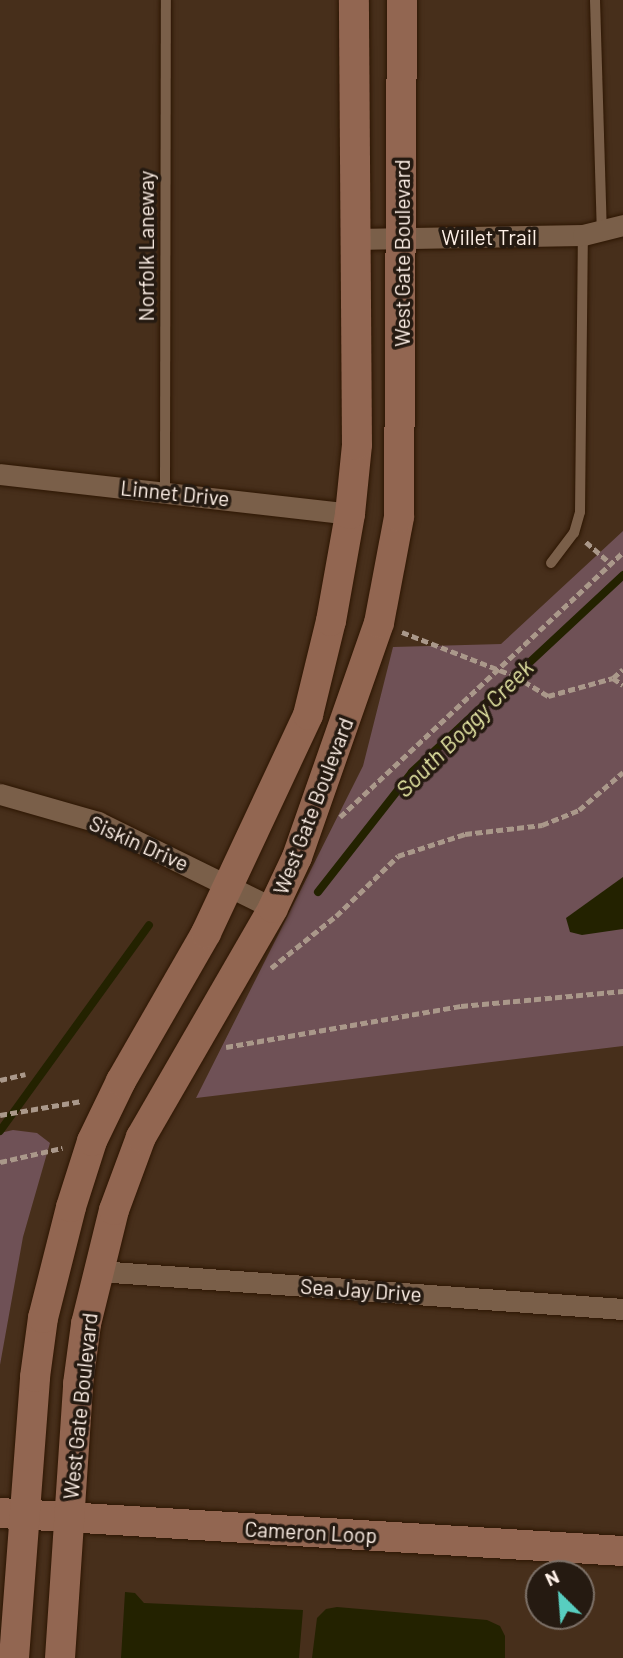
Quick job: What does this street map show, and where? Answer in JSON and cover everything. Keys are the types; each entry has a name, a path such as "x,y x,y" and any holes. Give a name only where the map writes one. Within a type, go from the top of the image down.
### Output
{"main road":[{"name":"West Gate Boulevard","path":"14,1658 12,1514 43,1318 92,1141 230,886 308,715 351,514 356,445 354,0"},
{"name":"West Gate Boulevard","path":"60,1658 78,1384 98,1271 114,1210 141,1137 273,908 346,723 384,596 399,517 403,237 401,0"},
{"name":"Cameron Loop","path":"12,1514 623,1551"}],"street":[{"name":"Willet Trail","path":"354,239 592,233 623,225"},
{"name":"Linnet Drive","path":"0,474 351,514"},
{"name":"Siskin Drive","path":"0,794 98,822 273,908"},
{"name":"Sea Jay Drive","path":"98,1271 623,1309"}],"lane":[{"name":"Norfolk Laneway","path":"165,492 166,0"},
{"path":"551,564 575,533 580,512 592,233 595,0"}],"path":[{"path":"575,533 610,564"},
{"path":"331,826 623,552"},
{"path":"396,630 498,670 548,696 613,678 623,668"},
{"path":"613,678 623,685"},
{"path":"260,977 336,916 398,856 466,834 541,825 579,810 623,772"},
{"path":"212,1049 461,1006 623,991"},
{"path":"0,1080 25,1074"},
{"path":"0,1115 90,1100"},
{"path":"0,1162 69,1146"}],"shaded area":[{"path":"623,531 623,1046 196,1098 363,766 393,647 501,644"},
{"path":"623,877 623,929 582,935 570,932 566,918"},
{"path":"13,1130 37,1133 50,1143 23,1237 0,1365 0,1133"},
{"path":"125,1592 135,1593 144,1603 303,1610 299,1658 121,1658"},
{"path":"337,1607 487,1620 500,1626 505,1636 505,1658 312,1658 317,1618 326,1609"}],"waterway":[{"name":"South Boggy Creek","path":"318,892 412,772 623,575"},
{"name":"South Boggy Creek","path":"0,1131 149,925"}]}
